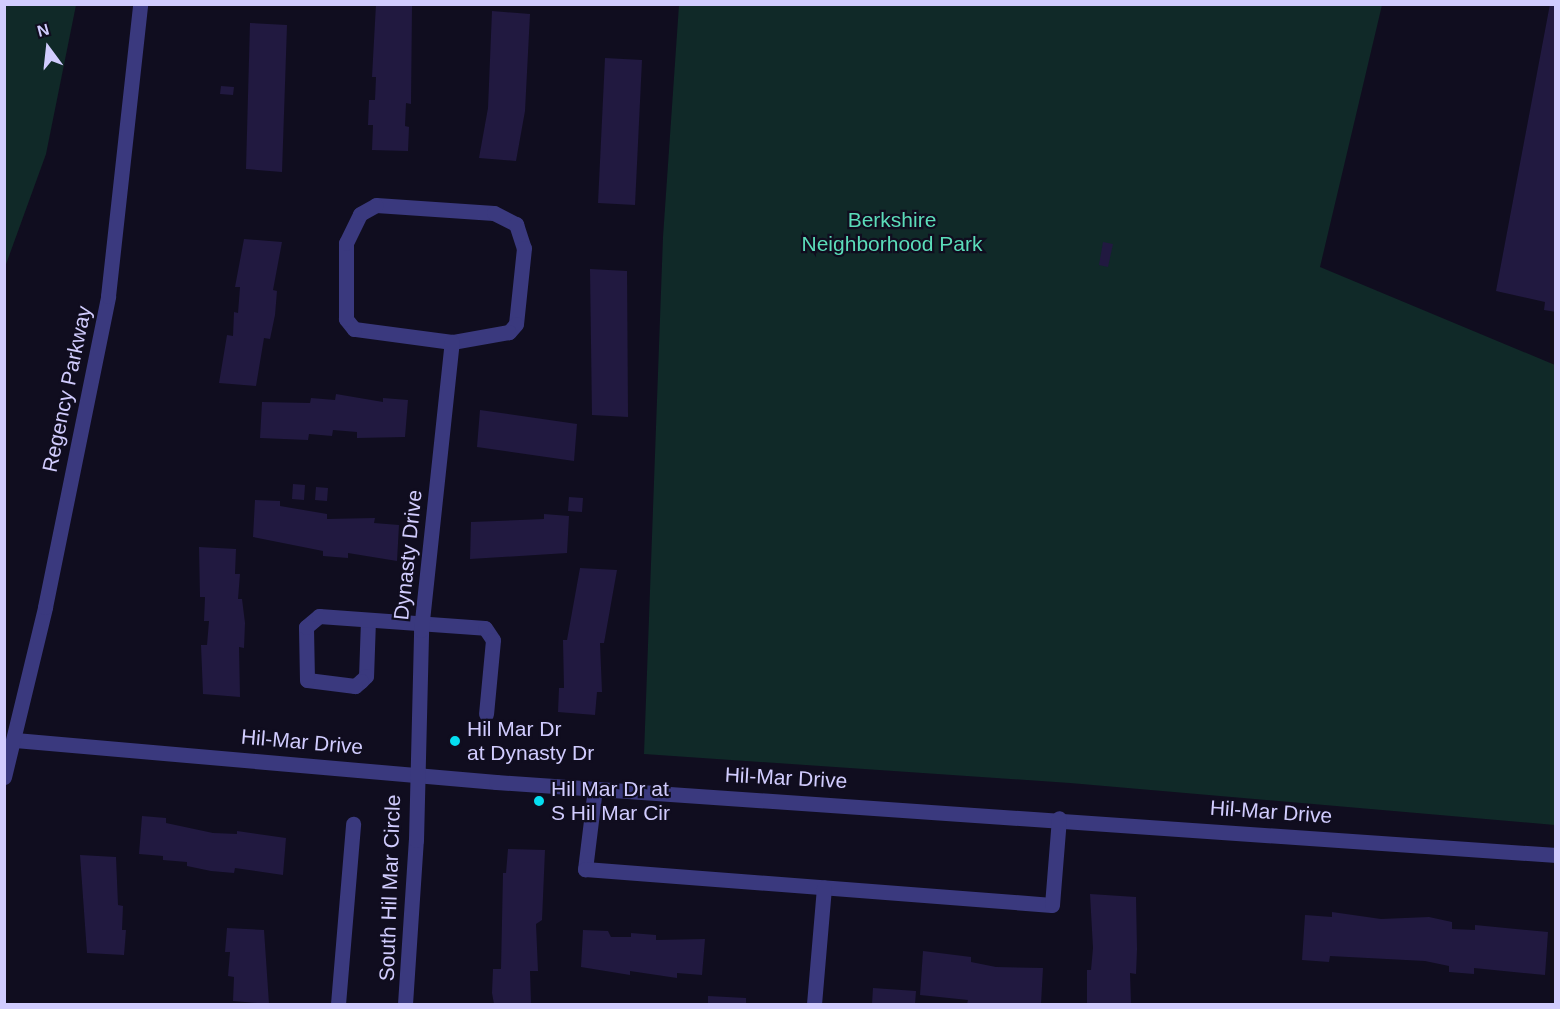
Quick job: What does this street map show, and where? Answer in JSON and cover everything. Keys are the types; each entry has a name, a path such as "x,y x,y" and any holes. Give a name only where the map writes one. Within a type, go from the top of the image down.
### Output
{"street":[{"name":"Regency Parkway","path":"4,777 15,740 108,296 140,4"},
{"path":"376,205 423,208 494,213 516,224 524,248 516,324 509,332 491,338 452,342 364,332 346,320 346,243 360,214 376,205"},
{"name":"Dynasty Drive","path":"415,772 422,622 452,342"},
{"path":"369,620 366,676 361,681 355,686 307,680 306,627 311,619 369,620 422,622 485,628 493,640 486,714"},
{"name":"Hil-Mar Drive","path":"15,740 595,788 1059,818 1556,855"},
{"name":"South Hil Mar Circle","path":"405,1005 416,840 415,772"},
{"path":"595,788 585,869 1052,905 1059,818"},
{"path":"338,1005 353,825"},
{"path":"814,1005 824,887"}],"green space":[{"path":"5,4 76,5 46,154 5,267"},
{"name":"Berkshire Neighborhood Park","path":"679,5 1382,5 1320,267 1555,365 1555,825 1070,783 644,754 663,237"}],"building":[{"path":"376,4 412,6 411,104 406,103 405,126 409,127 408,151 372,150 373,125 368,125 369,100 375,100 376,77 372,77"},
{"path":"1550,4 1556,4 1556,312 1544,310 1545,302 1496,291"},
{"path":"492,11 530,14 525,111 516,161 479,158 488,108"},
{"path":"250,23 287,25 282,172 246,169"},
{"path":"605,58 642,60 635,205 598,203"},
{"path":"221,86 234,87 233,95 220,94"},
{"path":"244,239 282,242 273,290 277,291 275,315 270,339 264,338 256,386 219,383 227,335 233,336 234,312 238,313 240,287 235,287"},
{"path":"1103,242 1113,244 1108,267 1099,265"},
{"path":"590,269 627,271 628,417 592,415"},
{"path":"336,394 383,402 383,398 408,400 405,437 357,438 357,432 333,430 332,436 309,434 308,440 260,438 262,402 310,403 311,398 335,400"},
{"path":"480,410 577,424 574,461 477,447"},
{"path":"293,484 305,485 304,500 292,499"},
{"path":"316,487 328,488 327,501 315,500"},
{"path":"569,497 583,498 582,512 568,511"},
{"path":"255,500 280,501 280,506 327,514 327,519 375,518 374,523 399,525 397,561 348,553 348,558 323,556 323,551 253,537"},
{"path":"544,514 569,516 567,553 470,559 471,522 544,519"},
{"path":"199,547 236,549 235,574 240,574 238,599 242,599 245,623 244,648 239,647 240,697 203,694 201,645 207,645 209,621 204,621 205,597 200,597"},
{"path":"580,568 617,570 604,643 600,643 602,692 597,692 595,715 558,712 559,688 564,688 563,640 567,640"},
{"path":"142,816 166,818 166,823 213,833 237,834 237,831 286,838 283,875 235,868 234,873 211,871 187,866 187,862 163,860 163,856 139,854"},
{"path":"508,849 545,850 542,920 536,924 538,971 530,971 531,1004 494,1004 492,993 493,969 501,969 503,873 506,873"},
{"path":"80,855 116,857 118,905 123,906 122,930 126,930 124,955 87,953"},
{"path":"1090,894 1136,897 1136,974 1130,973 1131,1004 1087,1004 1087,970 1091,970 1093,948"},
{"path":"1332,912 1381,919 1429,917 1452,922 1452,929 1475,930 1475,925 1548,932 1545,975 1474,968 1474,974 1449,972 1449,966 1425,961 1330,956 1329,962 1302,960 1305,915 1332,917"},
{"path":"227,928 264,930 269,1004 233,1001 234,977 228,976 230,952 225,952"},
{"path":"583,930 608,931 611,937 631,937 631,933 656,935 656,940 705,939 702,975 677,973 677,978 630,971 630,975 581,967"},
{"path":"923,951 971,957 971,962 996,967 1043,968 1041,1004 967,1004 968,1000 920,995"},
{"path":"873,988 916,991 915,1004 872,1004"},
{"path":"708,996 746,998 746,1004 708,1004"}],"place":[{"name":"Hil Mar Dr at Dynasty Dr","path":"455,741"},
{"name":"Hil Mar Dr at S Hil Mar Cir","path":"539,801"}]}
